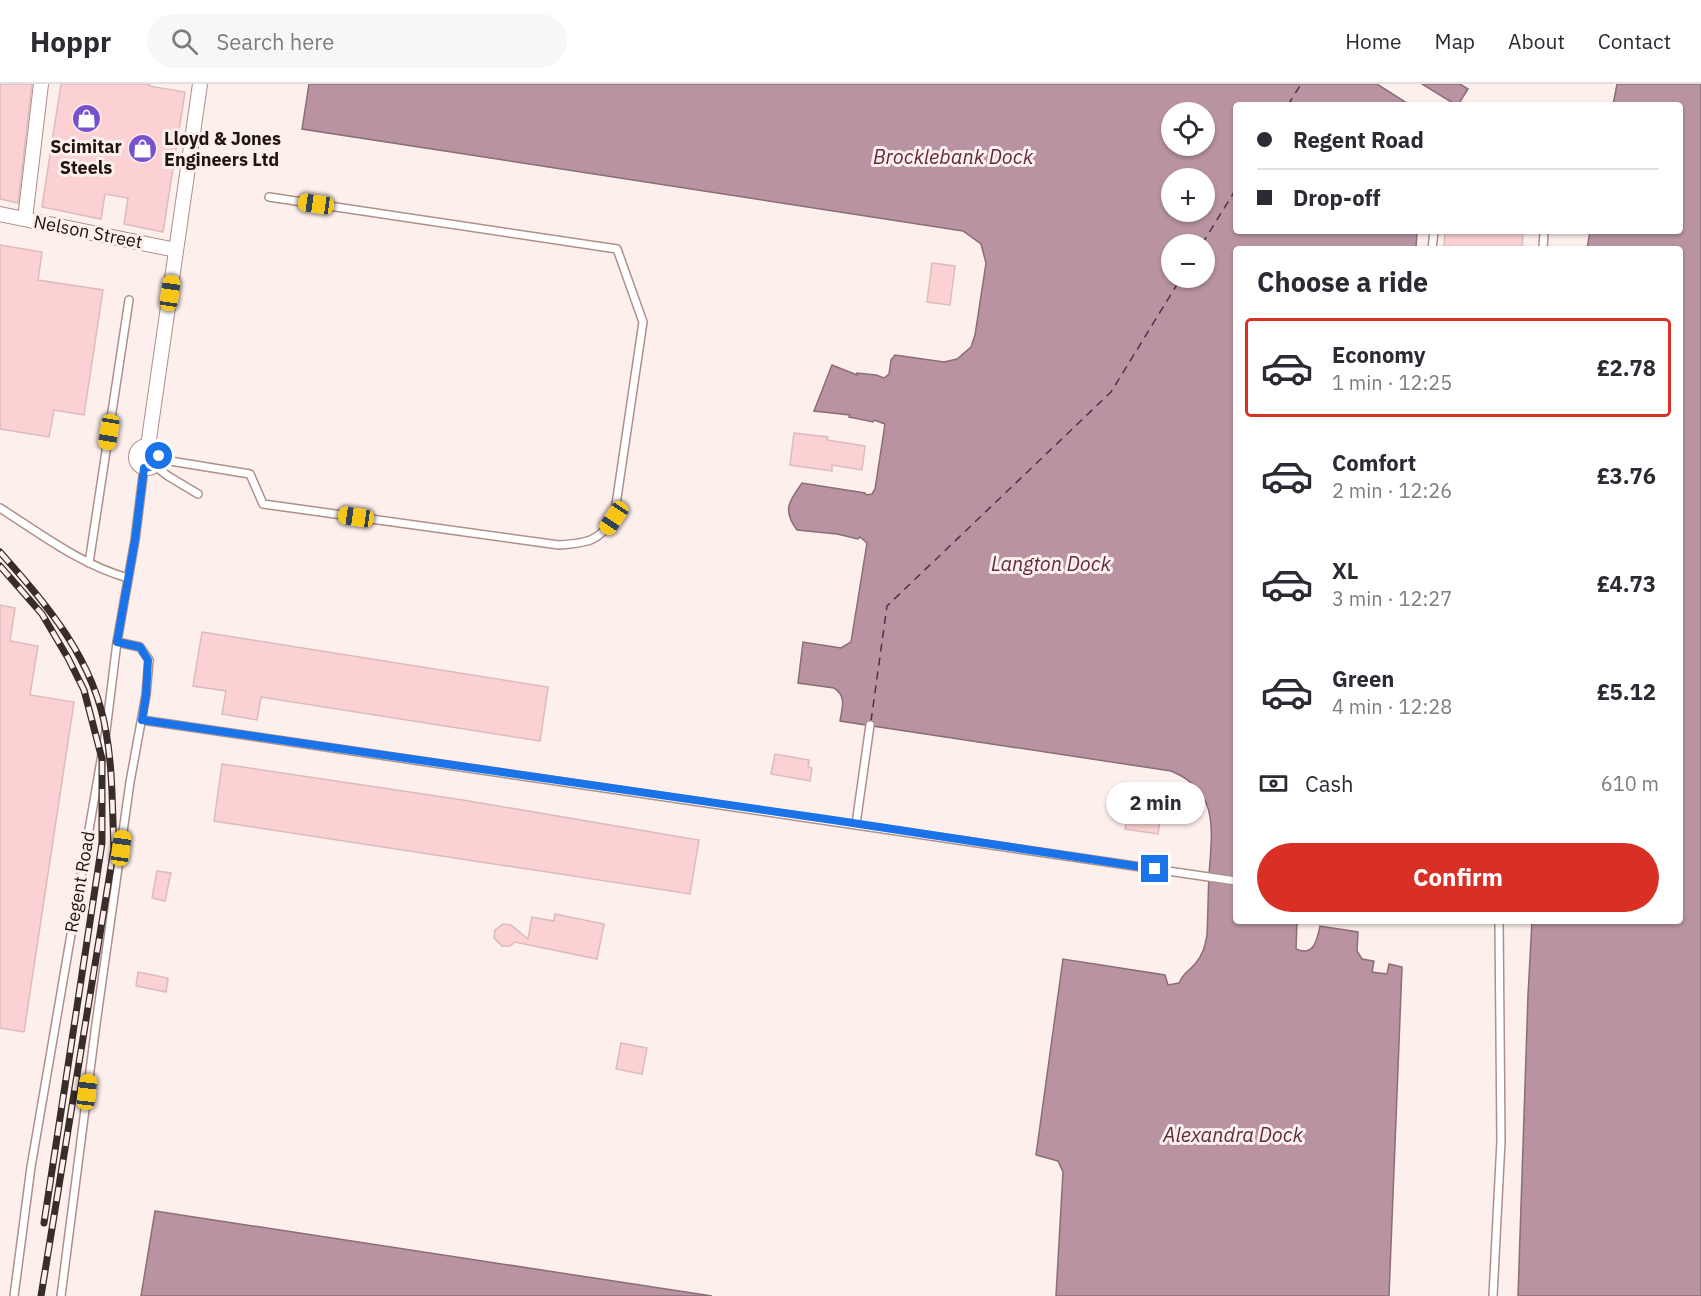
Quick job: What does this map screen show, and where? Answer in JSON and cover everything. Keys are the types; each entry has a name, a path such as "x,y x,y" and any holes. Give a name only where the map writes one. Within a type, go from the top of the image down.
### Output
{"street":[{"path":"25,219 41,84"},
{"path":"148,446 200,84"},
{"name":"Nelson Street","path":"0,214 176,250"},
{"path":"148,446 157,452 152,464 138,464 136,457 141,448 148,446"}],"lane":[{"path":"152,464 250,474 263,504 549,543 586,543 604,532 614,518 644,322 618,249 269,197"},
{"path":"89,563 129,300"},
{"path":"152,464 198,494"},
{"name":"Regent Road","path":"14,1296 31,1167 105,740 117,642 135,540 152,464"},
{"path":"0,508 89,563 106,572 128,578"},
{"path":"61,1296 130,782 146,695 148,660 140,647 117,642"},
{"path":"142,720 1233,881"},
{"path":"856,824 870,725"},
{"path":"1493,1296 1501,1142 1499,924"}],"water":[{"path":"309,84 1377,84 1405,102 1233,102 1233,234 1417,234 1416,246 1233,246 1233,924 1297,924 1296,949 1302,951 1307,951 1314,946 1320,926 1358,932 1357,951 1362,959 1374,961 1372,972 1387,974 1389,964 1402,967 1389,1296 1056,1296 1063,1172 1058,1161 1036,1155 1063,959 1165,975 1168,985 1179,983 1200,957 1207,935 1211,828 1210,814 1205,801 1187,779 1171,771 840,721 843,703 838,691 834,688 798,683 803,642 841,648 851,642 867,543 860,537 858,539 837,534 797,530 790,517 789,506 802,483 866,495 872,494 875,489 885,424 874,420 873,422 849,417 850,415 814,411 832,365 857,375 857,373 876,375 884,378 889,374 891,360 895,355 944,362 957,359 971,347 975,335 986,263 981,244 963,231 302,129"},
{"path":"1422,84 1460,84 1468,89 1460,102 1451,102"},
{"path":"1617,84 1701,84 1701,1296 1518,1296 1532,924 1683,924 1683,246 1588,246 1590,234 1683,234 1683,102 1614,102"},
{"path":"155,1211 712,1296 141,1296"}],"building":[{"path":"0,84 32,84 18,203 0,199"},
{"name":"Lloyd & Jones Engineers Ltd","path":"61,84 150,84 149,86 185,92 163,232 124,224 128,198 105,194 101,219 42,207"},
{"path":"1445,234 1523,234 1522,246 1444,246"},
{"path":"0,245 42,252 38,280 103,290 84,415 54,410 49,437 0,429"},
{"path":"932,263 955,266 950,305 927,302"},
{"path":"794,433 828,437 827,440 865,446 862,470 832,465 832,471 790,465"},
{"path":"0,605 15,608 10,641 38,646 30,695 74,702 24,1032 0,1028"},
{"path":"202,632 548,687 540,741 261,697 257,720 222,714 226,691 193,686"},
{"path":"775,754 809,760 808,767 812,768 810,781 771,774"},
{"path":"222,764 463,800 699,840 690,894 214,821"},
{"path":"1128,809 1161,814 1158,834 1125,829"},
{"path":"157,871 171,873 165,901 152,898"},
{"path":"555,914 604,924 597,959 515,942 510,946 502,946 494,938 495,930 503,924 511,925 528,939 532,917 554,921"},
{"path":"138,972 168,978 166,992 136,986"},
{"path":"621,1043 647,1048 642,1074 616,1069"}],"ferry route":[{"path":"1290,102 1301,84"},
{"path":"1208,234 1233,194"},
{"path":"871,721 887,606 1111,392 1175,288"}],"railway":[{"path":"0,552 35,592 80,657 100,705 111,775 114,848 41,1296"},
{"path":"0,566 42,614 68,658 84,690 102,759 102,843 44,1223"}],"place":[{"name":"Scimitar Steels","path":"86,118"},
{"name":"Lloyd & Jones Engineers Ltd","path":"143,149"}],"route":[{"path":"159,456 155,466 144,468 135,540 117,642 140,647 148,660 142,720 1155,869"}],"water label":[{"name":"Brocklebank Dock","path":"953,157"},
{"name":"Langton Dock","path":"1051,564"},
{"name":"Alexandra Dock","path":"1233,1135"}]}
